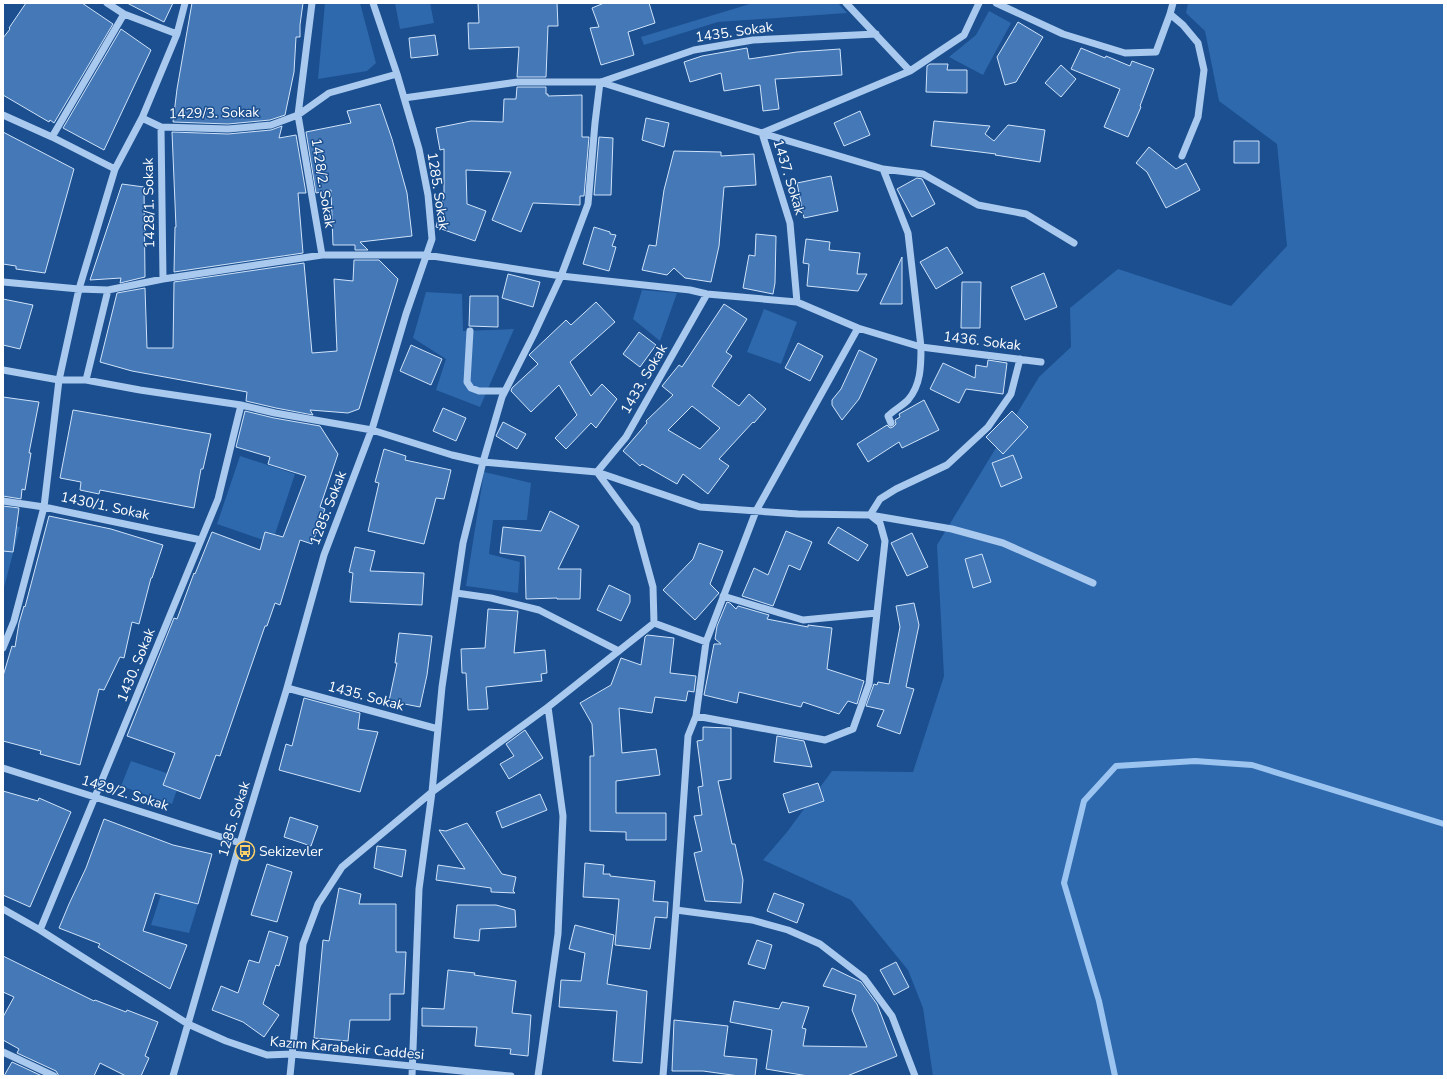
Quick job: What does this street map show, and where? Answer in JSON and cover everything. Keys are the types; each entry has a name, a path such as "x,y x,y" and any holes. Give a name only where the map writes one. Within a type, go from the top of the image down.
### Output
{"street":[{"path":"107,3 124,14 177,34"},
{"path":"3,648 14,621 44,507 59,380 79,289 115,169 142,118 177,34 185,3"},
{"name":"1428/2. Sokak","path":"312,3 298,115 322,255"},
{"name":"1285. Sokak","path":"173,1076 240,843 287,688 324,555 372,430 406,314 432,239 428,194 418,150 397,74 373,3"},
{"path":"846,3 910,71"},
{"path":"762,133 910,71 964,36 979,3"},
{"path":"996,3 1063,34 1125,53 1156,52 1173,3"},
{"path":"52,137 124,14"},
{"path":"1170,14 1183,25 1198,43 1204,70 1198,117 1182,156"},
{"name":"1435. Sokak","path":"600,82 694,50 753,40 876,34"},
{"name":"1429/3. Sokak","path":"142,118 161,126 228,129 271,125 298,115 329,93 397,74"},
{"path":"404,98 518,82 600,82 588,204 561,276 534,334 504,391 483,462 463,543 442,687 432,792 419,889 414,1066 412,1076"},
{"name":"1437. Sokak","path":"600,82 762,133 790,223 797,302"},
{"path":"3,115 52,137 115,169"},
{"name":"1428/1. Sokak","path":"161,126 163,279"},
{"path":"762,133 883,169 923,174 978,205 1026,214 1074,243"},
{"path":"883,169 908,233 921,347 921,368 917,384 907,401 888,416 892,424"},
{"name":"1436. Sokak","path":"3,282 79,289 108,290 163,279 322,255 426,255 561,276 690,290 707,294 797,302 858,328 921,347 1041,362"},
{"path":"86,380 108,290"},
{"name":"1433. Sokak","path":"597,472 626,437 707,294"},
{"path":"663,1076 688,736 696,716 706,642 756,511 858,328"},
{"path":"470,331 467,382 471,388 479,391 504,391"},
{"path":"870,515 880,499 896,489 947,465 988,427 1012,394 1020,359"},
{"path":"3,370 59,380 86,380 140,390 241,405 275,413 372,430 452,455 483,462 597,472 700,507 798,514 870,515 952,529 1002,543 1093,583"},
{"name":"1430. Sokak","path":"40,930 218,499 241,405"},
{"path":"597,472 636,525 653,587 654,623"},
{"name":"1430/1. Sokak","path":"3,501 44,507 201,540"},
{"path":"696,716 825,740 853,729 869,684 885,541 880,523 870,515"},
{"path":"456,593 490,598 539,610 619,651"},
{"path":"723,596 802,620 878,613"},
{"path":"654,623 706,642"},
{"path":"290,1076 303,944 318,904 342,867 432,792 548,707 654,623"},
{"name":"1435. Sokak","path":"287,688 438,729"},
{"path":"538,1076 558,934 563,816 548,707"},
{"name":"1429/2. Sokak","path":"3,768 240,843"},
{"name":"Kazım Karabekir Caddesi","path":"3,909 40,930 188,1024 226,1041 267,1054 292,1054 511,1076"},
{"path":"676,910 752,920 788,930 820,944 864,978 892,1016 914,1076"},
{"path":"3,1052 54,1076"}],"shaded area":[{"path":"325,3 360,3 376,63 367,71 318,79"},
{"path":"395,3 430,3 434,23 400,29"},
{"path":"753,3 838,3 847,13 718,22 644,45 641,37"},
{"path":"1188,3 1444,3 1444,1076 933,1076 923,1008 908,970 851,900 763,860 787,832 832,771 913,772 944,676 937,545 1039,377 1071,347 1070,308 1118,269 1231,306 1287,246 1277,144 1219,101 1205,31 1186,13"},
{"path":"989,11 1011,23 983,75 949,57 976,35"},
{"path":"642,290 677,293 660,341 633,319"},
{"path":"426,292 462,294 463,331 514,329 480,407 436,390 446,359 413,338"},
{"path":"764,309 797,322 781,364 747,352"},
{"path":"240,456 295,474 272,543 217,524"},
{"path":"484,472 531,483 527,520 493,520 489,554 520,562 518,593 466,586"},
{"path":"3,523 20,527 3,591"},
{"path":"131,761 181,778 172,804 121,786"},
{"path":"165,882 169,897 198,904 189,933 151,925"}],"building":[{"path":"26,3 82,3 113,24 54,123 50,120 49,122 3,95 3,38"},
{"path":"127,3 173,3 164,22"},
{"path":"192,3 303,3 300,37 296,37 294,72 285,115 270,120 228,124 173,122 177,89"},
{"path":"478,3 557,3 558,26 548,26 546,77 517,77 519,47 469,49 468,23 479,23"},
{"path":"604,3 649,3 655,23 628,32 634,55 601,65 590,28 599,27 592,8"},
{"path":"1018,22 1043,37 1016,82 1005,85 997,57"},
{"path":"121,29 151,50 104,150 63,128"},
{"path":"435,35 438,55 411,58 409,38"},
{"path":"747,48 749,59 797,52 840,49 842,75 775,79 779,109 763,111 760,85 724,91 721,73 690,82 684,62 702,56"},
{"path":"1081,48 1130,66 1132,61 1154,69 1140,106 1141,107 1128,137 1104,127 1120,89 1071,69"},
{"path":"930,64 948,64 947,70 967,70 967,93 926,92 927,66"},
{"path":"1061,65 1076,79 1061,97 1045,83"},
{"path":"517,87 546,87 546,94 548,94 548,96 582,95 582,137 589,137 584,196 580,196 580,205 533,203 521,232 492,220 511,172 466,170 467,204 486,211 475,241 436,227 444,196 444,149 440,150 436,128 471,121 503,122 504,99 516,99"},
{"path":"380,104 392,139 407,193 412,236 360,242 368,250 355,250 355,245 333,245 331,190 316,193 306,132 351,123 347,111"},
{"path":"860,111 870,135 844,146 834,123"},
{"path":"646,118 669,123 664,147 642,140"},
{"path":"934,121 990,126 985,134 994,141 1008,125 1045,130 1040,162 995,155 996,154 931,146"},
{"path":"282,126 279,138 296,135 306,193 298,193 303,253 174,272 176,227 172,132 228,134 271,130"},
{"path":"3,132 74,169 45,273 16,269 16,266 3,264"},
{"path":"599,137 613,138 611,195 594,195"},
{"path":"1234,141 1259,141 1259,163 1234,163"},
{"path":"1149,147 1176,169 1186,163 1200,190 1166,208 1147,172 1136,163"},
{"path":"674,151 721,152 721,156 754,154 756,185 724,187 719,246 711,282 685,278 674,268 667,275 642,270 649,245 656,246 664,190"},
{"path":"831,176 838,211 804,218 797,183"},
{"path":"917,178 922,179 935,204 912,217 897,189"},
{"path":"122,184 144,187 145,277 120,283 121,278 90,280"},
{"path":"594,227 616,235 612,246 616,247 609,271 583,264"},
{"path":"756,234 776,236 775,283 773,294 743,288 749,255 755,256"},
{"path":"806,239 830,242 829,250 860,253 857,274 867,274 858,291 807,286 809,264 803,263"},
{"path":"947,247 963,273 936,289 920,262"},
{"path":"902,257 902,304 880,304"},
{"path":"354,260 379,260 398,279 359,409 348,413 310,410 313,415 246,401 247,392 132,371 100,362 117,293 145,288 147,348 173,348 174,282 304,263 312,353 337,351 334,279 353,281"},
{"path":"1044,273 1057,307 1025,320 1011,287"},
{"path":"508,274 540,282 533,307 502,298"},
{"path":"962,282 981,282 980,328 961,328"},
{"path":"470,296 498,296 498,327 469,326"},
{"path":"3,299 33,305 20,349 3,345"},
{"path":"596,302 615,322 570,362 591,396 602,384 617,399 596,428 591,423 566,449 555,438 577,415 559,385 531,412 511,391 512,388 538,364 529,355 566,320 571,325"},
{"path":"724,304 747,319 726,352 732,356 712,386 739,406 749,394 766,409 719,459 729,466 708,494 683,474 677,484 642,464 640,466 623,451 647,423 646,421 673,395 662,386 679,365 682,367","holes":["692,406 720,428 700,449 668,430"]},
{"path":"639,332 656,345 640,367 623,354"},
{"path":"798,343 823,356 810,381 785,368"},
{"path":"411,345 442,359 431,385 400,371"},
{"path":"859,350 877,359 859,399 842,420 832,405 832,400 841,389"},
{"path":"988,360 1007,363 1003,394 966,389 959,403 930,389 943,363 975,378 976,365 987,367"},
{"path":"3,397 39,402 29,453 31,453 25,490 22,489 21,499 3,496"},
{"path":"924,400 939,430 902,448 899,442 868,462 857,444 887,425 890,428 893,427 896,424 895,420 900,417 899,414"},
{"path":"443,408 466,418 456,441 433,431"},
{"path":"73,410 211,434 203,469 201,469 194,508 100,490 99,494 80,490 81,482 60,478"},
{"path":"245,411 320,426 338,454 320,507 325,509 312,544 300,540 280,605 275,603 267,626 265,626 220,756 216,755 200,799 163,785 175,753 127,736 174,618 177,619 194,573 195,574 212,532 260,550 265,532 283,537 306,476 268,464 270,457 236,447"},
{"path":"1012,411 1028,427 1003,454 986,437"},
{"path":"503,422 526,434 517,449 496,436"},
{"path":"384,449 406,456 405,460 451,470 444,499 436,498 424,544 368,531 379,483 375,482"},
{"path":"1013,455 1022,478 1001,487 992,463"},
{"path":"3,506 19,508 13,552 3,551"},
{"path":"550,511 579,526 558,569 581,569 580,599 526,599 525,556 500,553 503,527 541,531"},
{"path":"49,516 111,529 163,545 151,578 139,624 132,622 124,658 120,657 104,690 99,689 80,765 40,754 41,751 3,741 3,676 12,646 15,647 19,623 24,606 25,607"},
{"path":"838,527 868,545 858,561 828,543"},
{"path":"786,531 812,542 800,570 789,565 773,606 742,596 754,568 768,575"},
{"path":"912,533 928,567 907,576 891,543"},
{"path":"699,543 723,551 710,584 719,593 695,620 663,590 693,559"},
{"path":"355,547 375,551 370,571 424,573 422,605 350,602 353,573 349,572"},
{"path":"982,554 991,582 973,588 965,559"},
{"path":"609,585 630,595 630,602 621,621 597,610"},
{"path":"727,602 736,609 738,606 769,615 767,619 808,627 808,625 832,628 827,669 864,681 857,704 848,701 839,714 803,702 801,707 739,692 737,703 704,695 714,644 721,644 715,639 717,626"},
{"path":"914,603 919,625 906,687 914,689 900,734 877,726 884,710 866,706 874,684 877,685 878,682 889,684 900,627 896,606"},
{"path":"488,609 518,611 514,653 545,650 547,673 541,674 542,681 486,687 488,709 468,710 466,673 462,673 461,649 485,648"},
{"path":"399,633 432,636 427,675 420,707 389,701 397,663 395,663"},
{"path":"647,635 674,638 670,673 696,676 694,692 688,691 686,701 655,697 652,713 619,708 622,753 656,749 660,775 616,781 616,813 666,813 666,840 626,840 626,832 590,831 590,756 594,756 592,724 580,703 611,685 621,658 641,665 645,637"},
{"path":"304,698 360,713 358,729 378,732 360,792 279,770 286,744 292,746"},
{"path":"703,727 731,728 731,779 718,781 732,844 735,844 743,880 741,903 705,901 694,853 702,851 694,816 702,815 698,787 703,786 697,741 703,740"},
{"path":"525,730 543,758 509,779 500,764 514,756 506,744"},
{"path":"777,736 804,741 812,767 774,762"},
{"path":"818,783 824,801 789,813 783,794"},
{"path":"3,791 38,801 39,798 71,812 30,907 3,895"},
{"path":"540,794 547,810 502,828 496,812"},
{"path":"290,817 318,826 311,846 284,837"},
{"path":"104,819 173,845 212,854 198,904 155,893 143,931 187,945 170,989 98,947 100,944 59,928 86,868"},
{"path":"467,823 502,874 516,877 513,891 515,893 491,892 491,888 436,880 438,865 465,869 439,830 446,831"},
{"path":"377,846 406,850 402,877 374,868"},
{"path":"585,863 604,865 603,874 610,874 610,876 655,881 653,901 668,902 667,918 655,917 650,949 615,945 619,899 583,897"},
{"path":"267,864 292,872 277,922 251,915"},
{"path":"339,888 361,894 359,904 396,904 396,952 406,952 404,994 390,994 390,1020 350,1020 348,1041 314,1038 323,940 329,941"},
{"path":"774,893 804,904 797,923 767,911"},
{"path":"457,905 496,905 515,910 516,927 480,929 479,941 454,938"},
{"path":"575,925 614,935 607,984 647,991 642,1063 613,1061 617,1011 559,1007 561,980 581,981 585,953 569,949"},
{"path":"269,931 288,937 279,966 276,965 263,1004 279,1015 264,1037 243,1022 212,1010 221,986 238,993 249,960 259,963"},
{"path":"757,940 772,945 765,969 748,964"},
{"path":"3,956 94,1001 95,1000 126,1012 127,1010 158,1022 145,1056 149,1058 141,1076 126,1076 100,1063 94,1076 59,1076 56,1071 17,1053 19,1049 3,1040 3,1017 14,997 3,992"},
{"path":"896,962 909,987 894,995 880,970"},
{"path":"832,968 861,982 877,1004 897,1056 847,1076 808,1076 766,1069 772,1030 730,1022 734,1001 779,1009 782,1002 809,1007 802,1028 806,1029 803,1046 867,1047 852,1010 856,995 823,986"},
{"path":"448,970 475,973 474,975 516,981 512,1013 531,1015 528,1056 510,1054 511,1049 475,1046 477,1027 422,1026 422,1008 444,1009"},
{"path":"674,1020 728,1026 724,1056 757,1059 755,1076 739,1076 703,1071 672,1071"},
{"path":"12,1062 42,1076 4,1076"}],"waterway":[{"path":"1115,1076 1099,1001 1064,883 1084,801 1116,766 1195,761 1252,765 1444,824"}],"place":[{"name":"Sekizevler","path":"245,851"}]}
